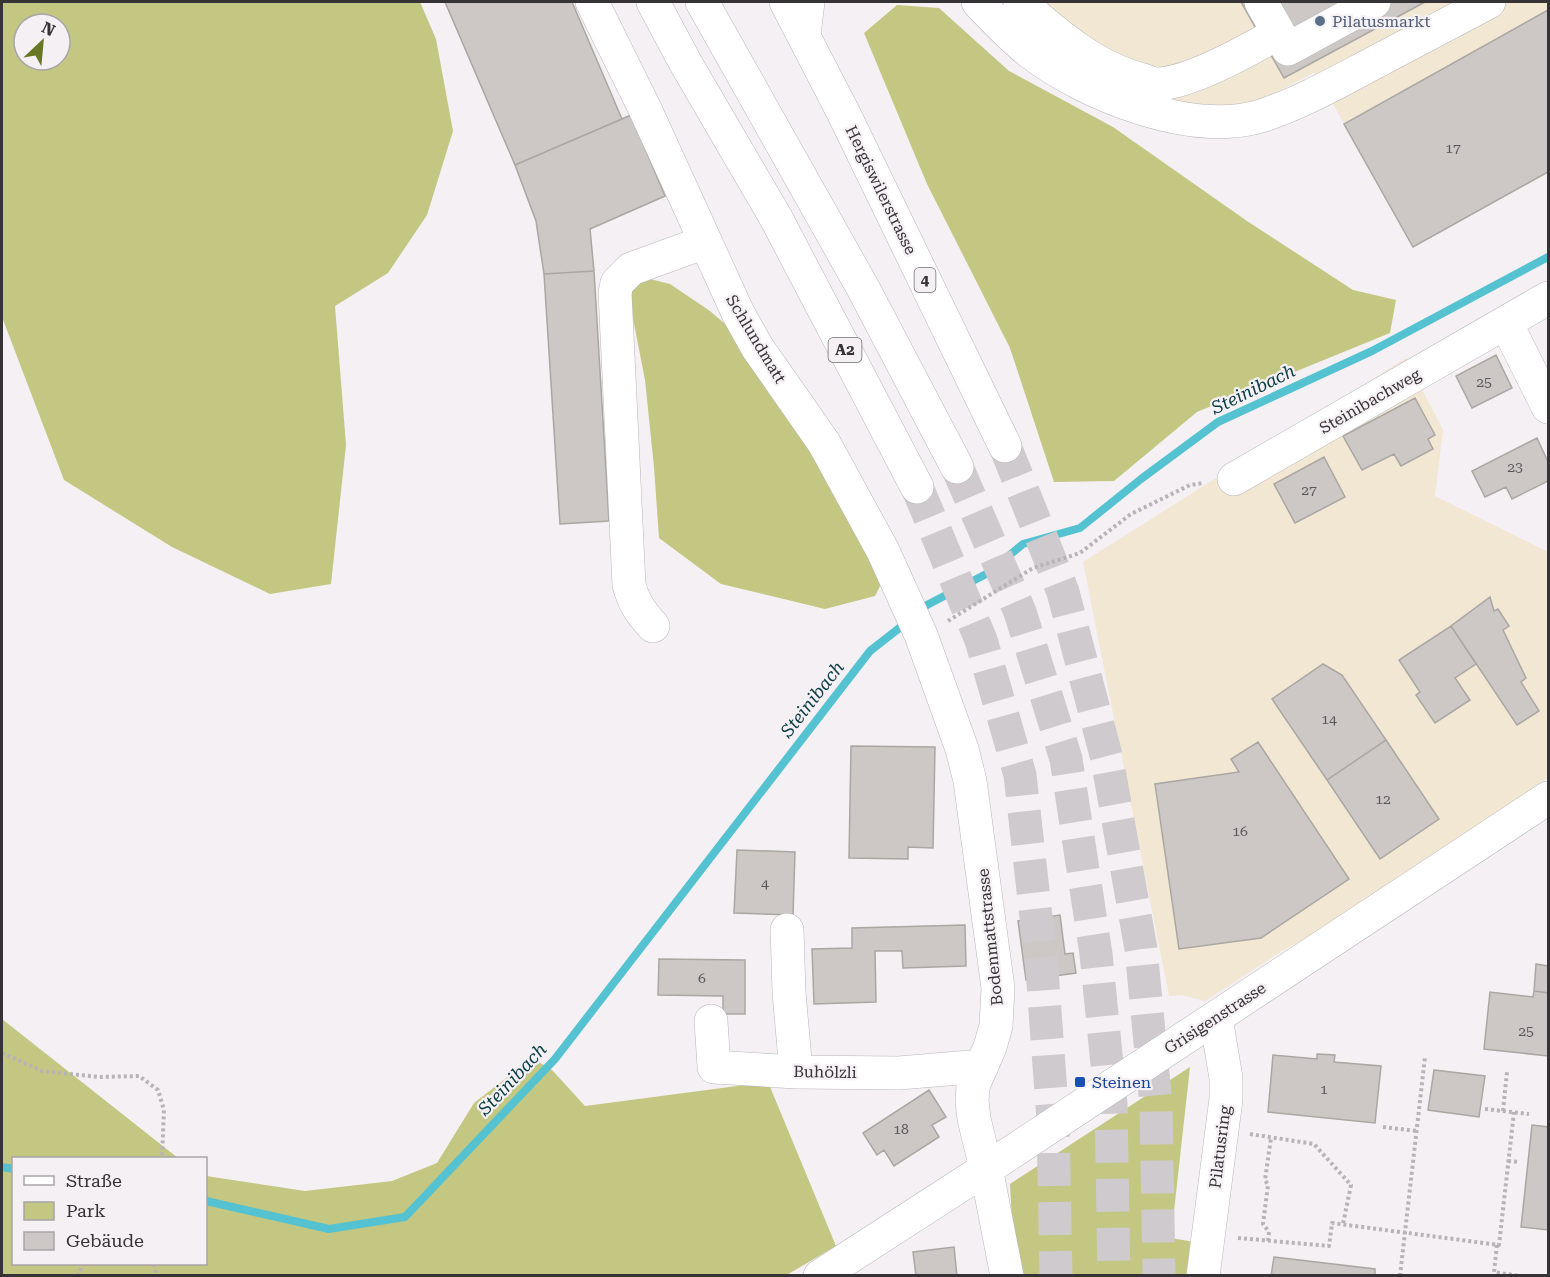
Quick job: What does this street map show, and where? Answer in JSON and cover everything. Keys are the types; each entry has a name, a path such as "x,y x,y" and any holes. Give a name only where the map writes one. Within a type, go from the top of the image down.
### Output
{"main road":[{"name":"Schlundmatt","path":"592,2 645,110 738,313 758,347 824,443 851,490 884,551 921,636"},
{"name":"A2","path":"653,2 685,62 776,218 917,487"},
{"name":"A2","path":"702,2 863,288 957,467"},
{"path":"710,2 722,37"},
{"name":"Hergiswilerstrasse","path":"786,2 804,34 1005,446"},
{"path":"804,34 808,2"},
{"path":"978,2 1030,52 1060,73 1092,89 1134,105 1176,118 1212,122 1260,116 1324,89 1489,2"},
{"path":"1020,2 1084,54 1130,77 1159,84 1198,74 1278,33"},
{"path":"1261,2 1288,49 1374,2"},
{"path":"653,626 639,610 629,585 615,293 617,283 631,269 705,242"},
{"name":"Steinibachweg","path":"1234,479 1548,298"},
{"path":"1506,323 1548,407"},
{"name":"Bodenmattstrasse","path":"921,636 962,749 970,781 987,895 998,988 998,1010 990,1047 974,1086 972,1101 1007,1275"},
{"name":"Grisigenstrasse","path":"820,1275 1216,1018 1548,798"},
{"path":"787,930 789,992 796,1072"},
{"name":"Pilatusring","path":"1203,1275 1226,1099 1226,1078 1216,1018"},
{"name":"Buhölzli","path":"711,1022 714,1066 796,1072 899,1073 982,1066"}],"path":[{"path":"921,636 1033,568 1080,552 1131,514 1190,485 1234,479"},
{"path":"2,1053 42,1071 99,1077 139,1076 158,1090 164,1110 162,1157"},
{"path":"1400,1275 1425,1057"},
{"path":"1503,1111 1507,1072"},
{"path":"1485,1110 1530,1114"},
{"path":"1514,1112 1494,1272 1520,1275"},
{"path":"1383,1127 1417,1131"},
{"path":"1244,1133 1314,1144 1350,1185 1343,1224"},
{"path":"1268,1241 1269,1232 1263,1224 1268,1185 1265,1180 1271,1138"},
{"path":"1508,1161 1519,1162"},
{"path":"1234,1238 1329,1246 1332,1223 1497,1245"}],"shaded area":[{"path":"1037,2 1548,2 1548,172 1413,247 1315,72 1247,108 1178,105 1152,71 1119,57"},
{"path":"1406,358 1443,430 1435,496 1548,552 1548,777 1352,913 1282,951 1205,1001 1182,995 1169,996 1083,562"}],"green space":[{"path":"2,2 420,2 436,39 453,131 427,215 388,273 335,306 346,445 331,584 270,594 172,547 64,480 2,317"},
{"path":"897,5 939,8 1009,71 1113,127 1247,221 1353,290 1396,300 1390,333 1197,412 1114,481 1054,482 1010,348 927,184 864,33"},
{"path":"646,278 670,284 710,311 748,344 880,574 880,586 875,596 825,609 721,584 659,538 645,380 628,293"},
{"path":"2,1019 177,1157 12,1157 12,1265 207,1265 207,1176 305,1191 392,1181 437,1163 474,1103 532,1058 552,1070 585,1106 768,1082 836,1246 785,1276 2,1275"},
{"path":"1190,1067 1171,1238 1194,1242 1189,1275 1019,1275 1013,1241 1010,1184"}],"building":[{"path":"445,2 572,2 622,119 515,165"},
{"name":"Pilatusmarkt","path":"1241,2 1425,2 1284,78"},
{"path":"1548,10 1548,172 1413,247 1344,124"},
{"path":"631,115 665,196 590,229 594,271 544,274 536,221 515,165"},
{"path":"594,271 609,521 560,524 544,274"},
{"path":"1496,355 1512,388 1472,408 1456,376"},
{"path":"1415,398 1435,435 1428,439 1433,449 1401,466 1394,454 1362,470 1343,436"},
{"path":"1537,438 1548,462 1548,481 1512,499 1506,487 1485,497 1472,471"},
{"path":"1324,457 1345,497 1295,523 1274,484"},
{"path":"1490,597 1494,611 1498,609 1509,626 1503,630 1526,678 1521,682 1539,711 1517,725 1451,626"},
{"path":"1451,626 1476,664 1455,678 1470,700 1435,723 1416,695 1420,692 1399,660"},
{"path":"1323,664 1342,675 1386,740 1327,780 1272,699"},
{"path":"1386,740 1439,819 1380,859 1327,780"},
{"path":"1258,742 1349,879 1261,938 1179,949 1155,784 1239,772 1231,759"},
{"path":"851,746 935,747 933,848 908,847 908,859 849,858"},
{"path":"737,850 795,852 793,915 734,913"},
{"path":"1060,915 1065,954 1073,953 1076,973 1026,980 1018,921"},
{"path":"965,925 966,966 903,968 902,951 875,951 876,1002 814,1004 812,949 852,948 852,928"},
{"path":"659,959 745,960 745,1014 723,1014 723,996 658,995"},
{"path":"1536,964 1548,966 1548,993 1534,991"},
{"path":"1534,991 1548,993 1548,1056 1484,1049 1490,992 1533,997"},
{"path":"1317,1054 1335,1055 1334,1062 1381,1066 1375,1123 1268,1112 1273,1055 1317,1059"},
{"path":"1434,1070 1485,1076 1479,1117 1428,1110"},
{"path":"929,1090 946,1117 932,1125 939,1137 894,1166 884,1150 877,1155 863,1133"},
{"path":"1532,1125 1548,1127 1548,1230 1521,1227"},
{"path":"954,1247 957,1276 916,1276 913,1252"},
{"path":"1274,1257 1375,1269 1375,1276 1271,1276"}],"waterway":[{"name":"Steinibach","path":"919,612 927,605 988,573 1023,544 1080,528 1218,422 1372,351 1548,257"},
{"name":"Steinibach","path":"207,1201 329,1229 405,1217 555,1059 870,651 907,622"},
{"name":"Steinibach","path":"2,1167 12,1169"}],"tunnel":[{"path":"1005,446 1063,592 1107,759 1141,949 1156,1105 1159,1276"},
{"path":"957,467 1020,612 1066,759 1096,954 1111,1104 1114,1276"},
{"path":"917,487 981,640 1020,775 1042,970 1053,1120 1056,1276"}],"place":[{"name":"Pilatusmarkt","path":"1320,21"},
{"name":"Steinen","path":"1080,1082"}]}
